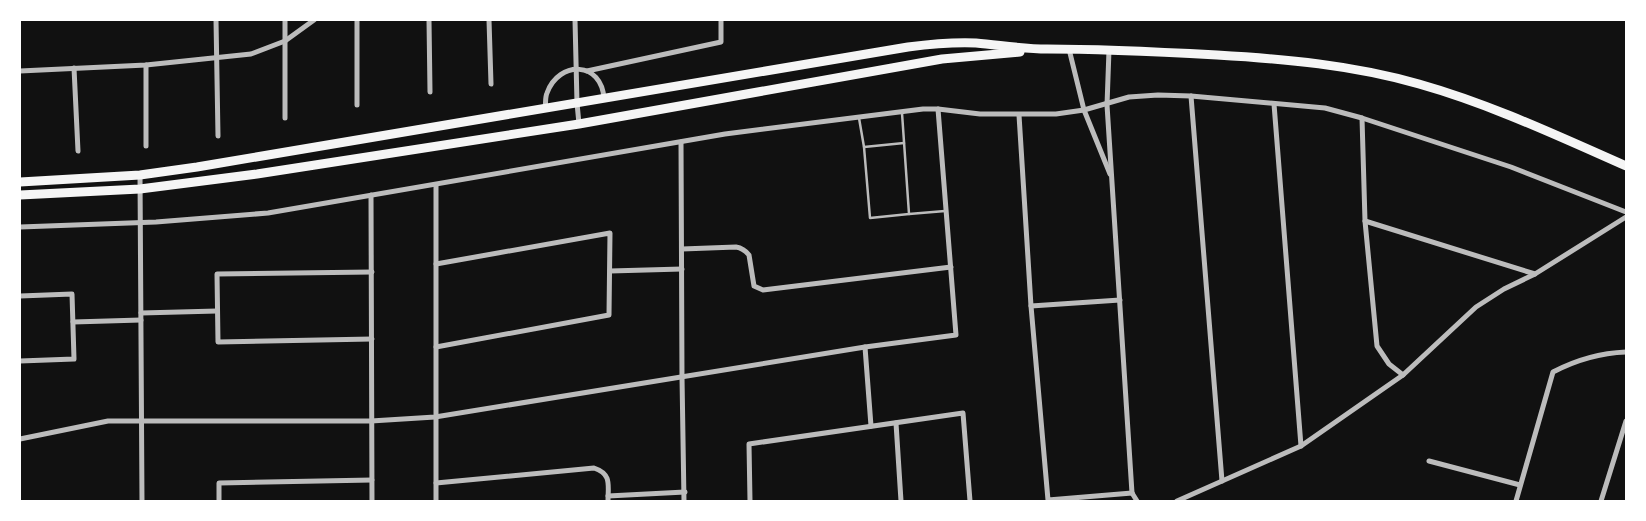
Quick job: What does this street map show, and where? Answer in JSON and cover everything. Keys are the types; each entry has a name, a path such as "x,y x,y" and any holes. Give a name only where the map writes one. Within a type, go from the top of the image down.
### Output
{"main road":[{"path":"20,182 140,174 254,159 930,44 975,43 1043,49 1109,50 1267,58 1328,65 1383,75 1419,84 1502,112 1626,166"},
{"path":"20,195 140,189 257,174 579,124 942,59 1043,49"}],"street":[{"path":"216,20 218,136"},
{"path":"285,20 285,118"},
{"path":"20,70 146,65 217,56 251,54 285,41 314,20"},
{"path":"357,20 357,105"},
{"path":"429,20 430,92"},
{"path":"489,20 491,84"},
{"path":"575,20 579,124"},
{"path":"587,71 721,42 721,20"},
{"path":"1069,49 1084,110 1112,180"},
{"path":"1109,50 1108,105 1112,180 1132,493 1137,501"},
{"path":"146,65 146,146"},
{"path":"74,68 78,151"},
{"path":"545,108 546,95 554,81 568,71 576,69 587,71 595,76 602,84 604,100"},
{"path":"20,227 140,223 268,213 725,134 938,109 980,114 1056,114 1108,105 1129,97 1158,95 1191,96 1325,108 1362,118 1511,168 1626,212"},
{"path":"1191,96 1222,481"},
{"path":"1274,104 1301,446"},
{"path":"20,439 108,421 371,421 436,417 865,347 956,335 938,109"},
{"path":"1020,115 1032,306 1048,500 1132,493"},
{"path":"1362,118 1365,220 1377,346 1389,364 1403,375"},
{"path":"681,142 684,501"},
{"path":"140,174 142,501"},
{"path":"436,185 436,501"},
{"path":"371,195 372,501"},
{"path":"1177,501 1301,446 1403,375 1476,307 1504,289 1535,274 1626,217"},
{"path":"1365,220 1535,274"},
{"path":"436,264 610,233 609,316 436,347"},
{"path":"682,249 736,247 746,251 749,255 754,286 763,290 951,267"},
{"path":"610,271 682,269"},
{"path":"372,272 216,274 218,342 372,339"},
{"path":"20,296 72,294 74,359 20,361"},
{"path":"1032,306 1120,300"},
{"path":"140,312 218,311"},
{"path":"73,322 141,320"},
{"path":"865,347 871,426"},
{"path":"1516,501 1553,372 1573,362 1595,356 1626,352"},
{"path":"750,501 749,444 963,413 970,501"},
{"path":"1602,501 1626,420"},
{"path":"896,423 901,501"},
{"path":"1429,461 1520,486"},
{"path":"436,483 594,468 602,471 608,477 608,499 685,492"},
{"path":"220,501 219,483 372,480"}],"lane":[{"path":"902,112 909,214"},
{"path":"858,118 864,147 870,218 946,211"},
{"path":"864,147 904,143"}]}
